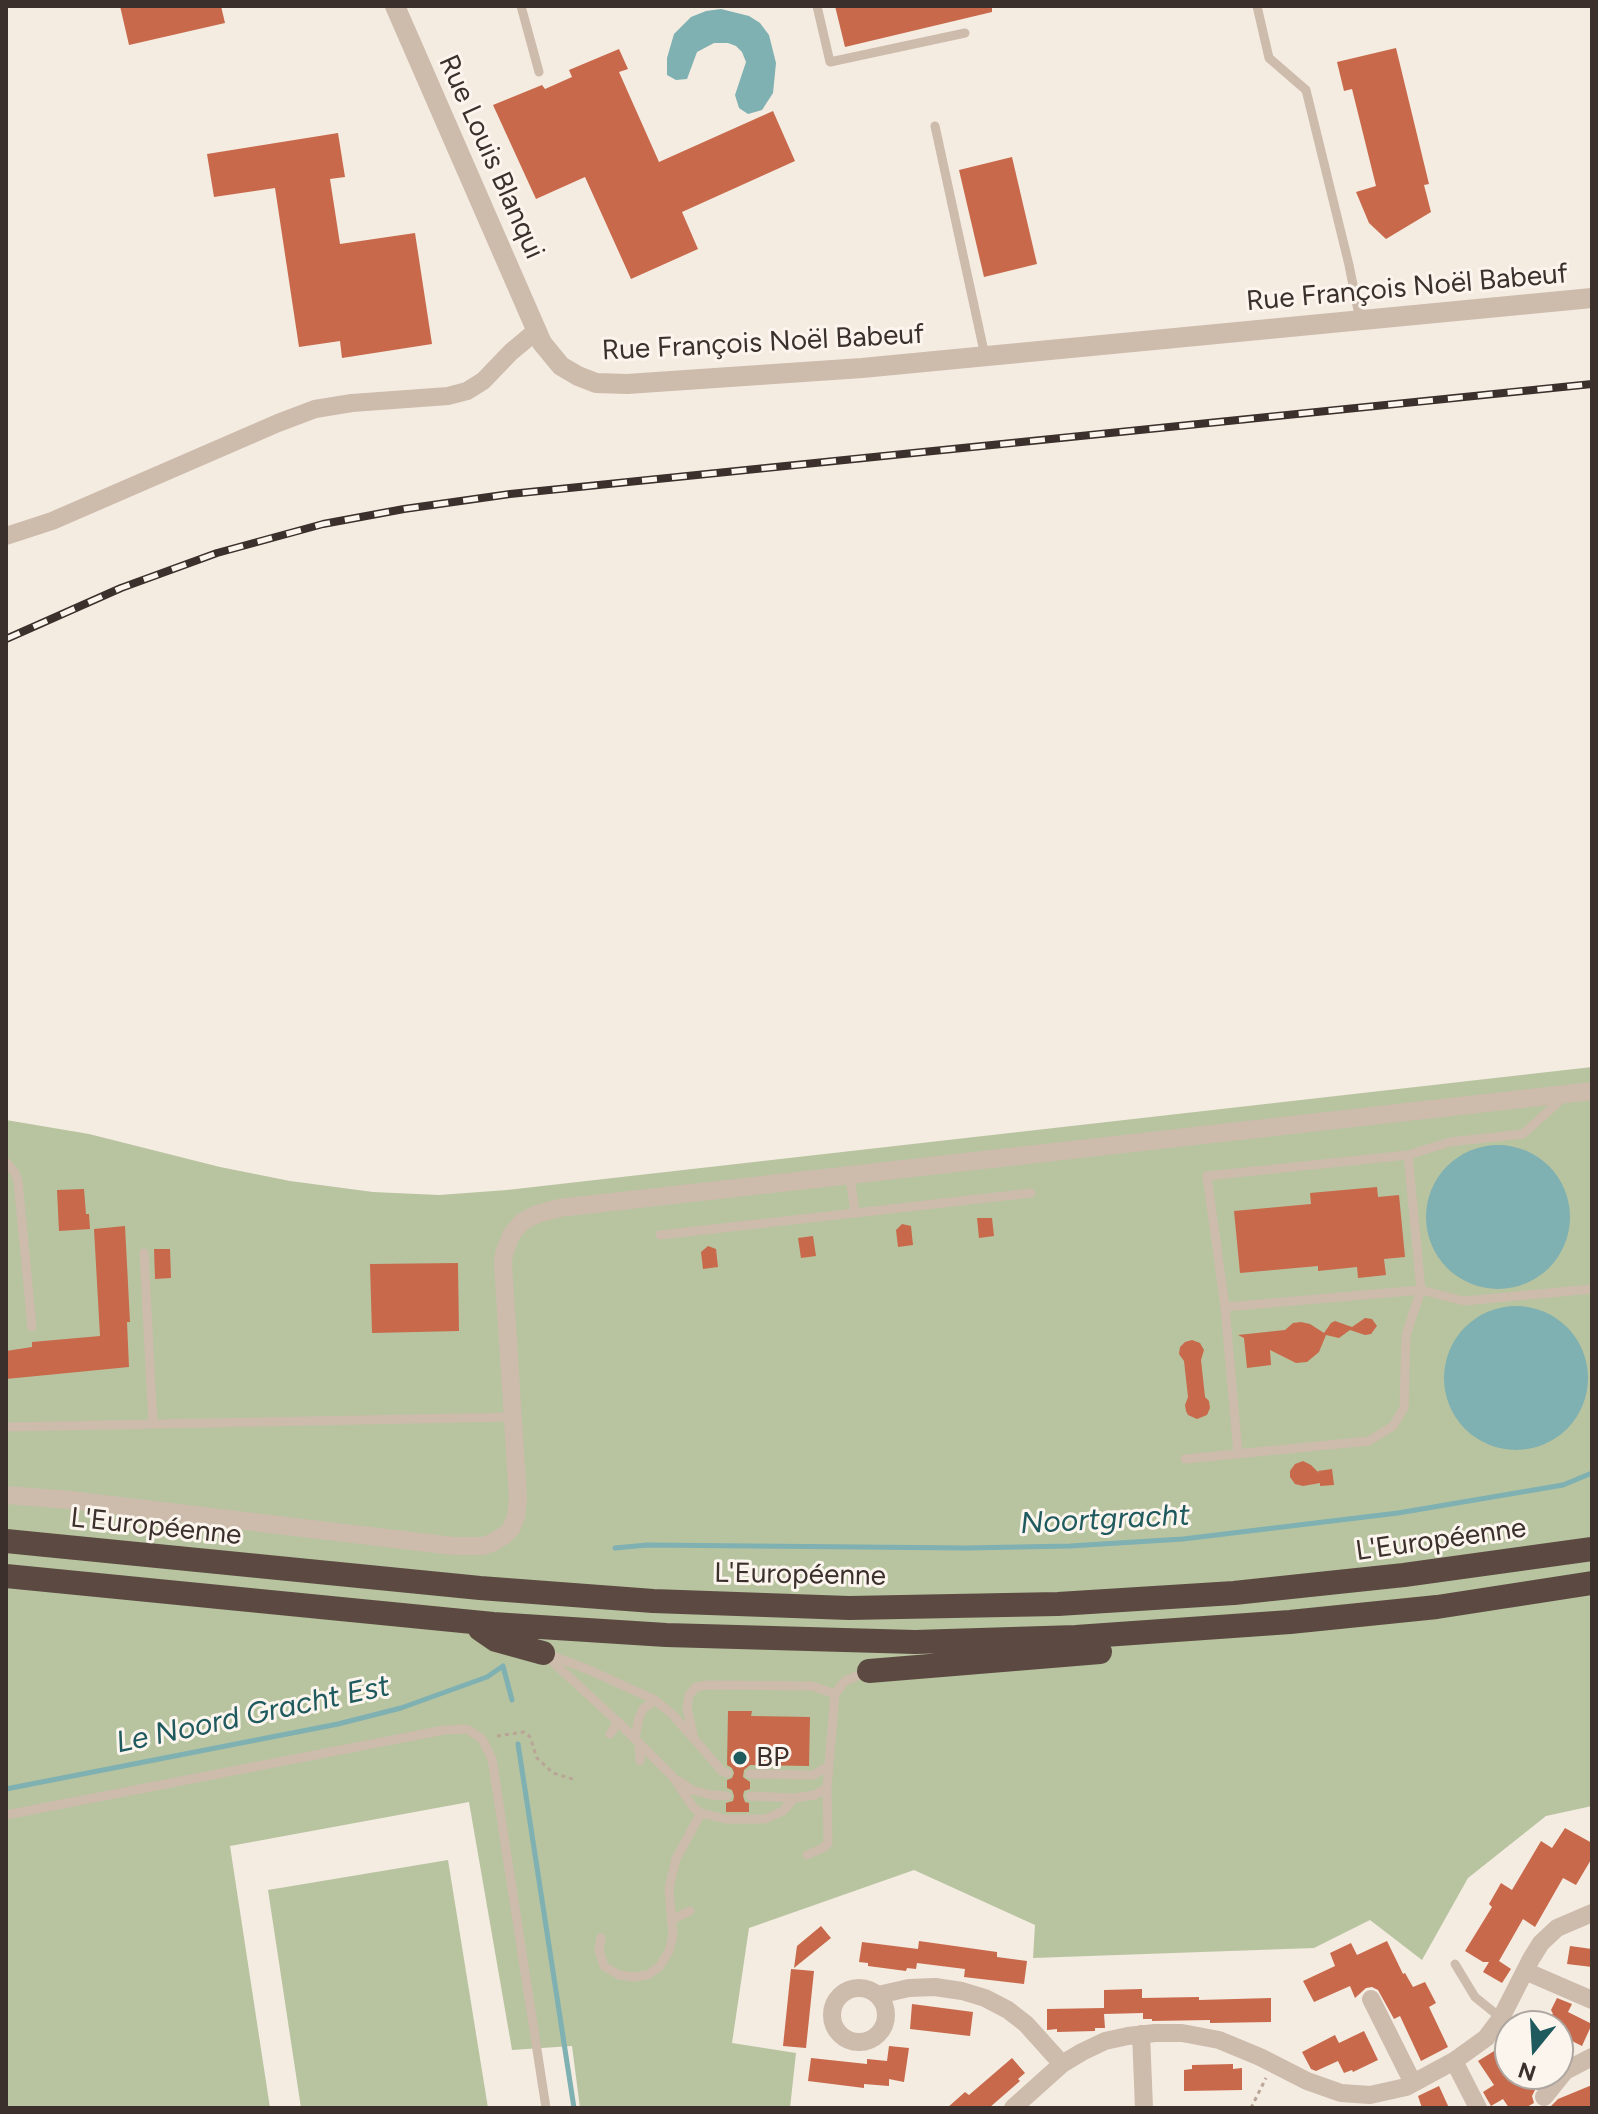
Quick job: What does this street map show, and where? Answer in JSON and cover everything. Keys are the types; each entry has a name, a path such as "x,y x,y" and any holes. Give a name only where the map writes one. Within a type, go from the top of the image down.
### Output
{"highway":[{"name":"L'Européenne","path":"6,1539 74,1549 351,1577 575,1595 733,1605 885,1608 1058,1604 1269,1591 1592,1549"},
{"path":"6,1576 472,1622 639,1634 889,1642 1064,1638 1260,1624 1405,1610 1592,1583"},
{"path":"1405,1610 1529,1606 1592,1599"},
{"path":"472,1622 496,1640 543,1653"},
{"path":"869,1671 1111,1651 1260,1624"}],"street":[{"name":"Rue Louis Blanqui","path":"395,6 536,331"},
{"name":"Rue François Noël Babeuf","path":"536,331 547,351 561,366 586,380 627,384 985,356 1592,298"},
{"path":"6,536 52,521 315,409 448,396 467,391 483,381 536,331"},
{"path":"6,1495 107,1504 453,1546 483,1546 505,1535 516,1516 518,1498 503,1264 511,1235 522,1222 537,1214 559,1208 1592,1091"},
{"path":"1505,2010 1536,1949 1567,1923 1592,1913"},
{"path":"1525,1971 1592,2000"},
{"path":"878,1995 909,1988 935,1987 985,1998 1026,2024 1062,2064"},
{"path":"1371,1999 1413,2083"},
{"path":"1013,2108 1062,2064 1105,2041 1141,2034 1182,2033 1231,2044 1273,2063 1338,2100 1406,2087 1454,2061 1486,2038 1494,2027"},
{"path":"1141,2034 1144,2108"},
{"path":"1544,2097 1565,2071 1592,2057"},
{"path":"1454,2061 1478,2108"}],"lane":[{"path":"521,6 539,72"},
{"path":"817,6 830,62 965,33"},
{"path":"1257,6 1269,58 1306,90 1360,320"},
{"path":"935,126 985,356"},
{"path":"1238,1454 1225,1307 1207,1176 1408,1155 1450,1142 1523,1134 1568,1094"},
{"path":"1185,1459 1369,1441 1393,1426 1404,1408 1406,1335 1421,1290 1408,1155"},
{"path":"6,1162 18,1181 32,1327"},
{"path":"850,1176 855,1213"},
{"path":"660,1235 1031,1193"},
{"path":"144,1253 153,1424"},
{"path":"1225,1307 1421,1290 1464,1301 1592,1289"},
{"path":"6,1427 512,1417"},
{"path":"543,1653 655,1700 727,1773"},
{"path":"543,1653 637,1740 673,1777 693,1807 701,1813 725,1819 765,1819 783,1811 794,1798"},
{"path":"807,1855 828,1843 827,1788 835,1694 845,1681 869,1671"},
{"path":"694,1738 687,1708 689,1695 696,1687 812,1686 835,1694"},
{"path":"640,1761 637,1740 639,1718 643,1709 655,1700"},
{"path":"610,1734 618,1722"},
{"path":"6,1815 444,1730 467,1729 482,1739 492,1759 546,2108"},
{"path":"750,1774 813,1775 829,1766"},
{"path":"673,1777 692,1790 727,1796"},
{"path":"750,1796 794,1798 815,1795 827,1788"},
{"path":"590,1950 604,1966 619,1975 648,1975 660,1966 673,1936 669,1888 676,1859 701,1813"},
{"path":"671,1920 690,1911"},
{"path":"601,1938 599,1950 604,1966"},
{"path":"1455,1964 1475,1997 1494,2012"}],"path":[{"path":"482,1739 524,1732 530,1737 537,1758 553,1773 576,1780"},
{"path":"1251,2108 1273,2063"}],"green space":[{"path":"1592,1067 1592,1806 1546,1816 1468,1878 1422,1960 1370,1920 1314,1948 1033,1958 1035,1925 914,1870 749,1928 732,2043 796,2053 790,2108 580,2108 572,2046 512,2050 469,1802 230,1846 270,2108 6,2108 6,1120 89,1134 290,1181 373,1192 439,1195 507,1190"},
{"path":"448,1860 488,2108 301,2108 268,1890"}],"water":[{"path":"721,9 749,16 760,23 769,35 776,63 773,93 762,110 748,114 739,108 735,95 746,62 742,52 728,43 714,43 697,52 687,79 676,80 667,75 667,58 674,34 691,17"},
{"path":"1498,1145 1526,1150 1549,1166 1565,1189 1570,1217 1565,1245 1549,1268 1526,1284 1498,1289 1470,1284 1447,1268 1431,1245 1426,1217 1431,1189 1447,1166 1470,1150"},
{"path":"1516,1306 1544,1311 1567,1327 1583,1350 1588,1378 1583,1406 1567,1429 1544,1445 1516,1450 1488,1445 1465,1429 1449,1406 1444,1378 1449,1350 1465,1327 1488,1311"}],"building":[{"path":"120,6 221,6 225,23 129,45"},
{"path":"835,6 992,6 992,12 845,47"},
{"path":"1396,48 1429,184 1424,185 1431,212 1386,239 1369,223 1356,192 1376,186 1352,89 1344,91 1337,62"},
{"path":"619,49 628,69 619,72 659,162 773,111 795,161 682,212 698,249 631,279 585,177 536,199 493,105 542,85 545,89 572,77 569,70"},
{"path":"338,133 345,177 330,179 340,244 415,233 432,344 342,358 340,341 299,347 275,188 214,197 207,154"},
{"path":"1012,157 1037,264 984,277 959,170"},
{"path":"1377,1187 1378,1197 1399,1195 1405,1257 1384,1259 1386,1275 1358,1278 1357,1267 1318,1271 1318,1266 1240,1273 1234,1211 1311,1204 1310,1193"},
{"path":"84,1189 90,1229 59,1231 57,1190"},
{"path":"977,1218 992,1218 994,1236 979,1238"},
{"path":"902,1224 911,1226 913,1245 898,1247 896,1230"},
{"path":"125,1226 129,1367 6,1379 6,1351 32,1347 32,1342 100,1336 94,1229"},
{"path":"813,1236 816,1256 801,1258 798,1238"},
{"path":"708,1246 716,1249 718,1267 703,1269 701,1252"},
{"path":"154,1249 170,1249 171,1278 155,1279"},
{"path":"458,1263 459,1331 372,1333 370,1264"},
{"path":"1365,1318 1372,1319 1377,1326 1371,1334 1350,1330 1339,1338 1326,1335 1319,1352 1307,1362 1296,1363 1270,1350 1271,1365 1247,1368 1244,1338 1238,1335 1285,1330 1293,1323 1301,1322 1324,1333 1335,1321 1352,1327"},
{"path":"1192,1340 1200,1343 1204,1350 1201,1360 1205,1397 1210,1408 1207,1415 1197,1419 1186,1411 1188,1397 1184,1361 1179,1354 1180,1347"},
{"path":"1303,1461 1319,1473 1332,1469 1334,1485 1295,1484 1290,1471 1295,1464"},
{"path":"728,1711 752,1711 751,1716 810,1717 809,1766 750,1765 744,1770 743,1777 750,1782 750,1789 744,1791 743,1796 749,1803 749,1812 726,1812 726,1803 733,1801 734,1796 732,1790 727,1788 727,1780 734,1773 727,1765"},
{"path":"1565,1828 1592,1843 1592,1858 1576,1885 1563,1878 1535,1927 1523,1919 1499,1961 1511,1969 1502,1983 1483,1972 1489,1962 1483,1962 1465,1951 1492,1907 1489,1904 1501,1883 1512,1890 1541,1841 1552,1848"},
{"path":"821,1926 831,1938 794,1968 797,1946"},
{"path":"919,1941 997,1952 997,1957 1027,1961 1024,1984 964,1977 965,1969 917,1963 916,1969 907,1968 906,1971 859,1962 862,1942 918,1949"},
{"path":"1387,1941 1413,1987 1425,1982 1436,2003 1429,2007 1448,2047 1421,2061 1400,2016 1394,2019 1378,1990 1366,1988 1355,1998 1350,1986 1314,2002 1303,1981 1335,1966 1330,1953 1351,1943 1357,1955"},
{"path":"1570,1946 1592,1949 1592,1967 1567,1964"},
{"path":"791,1969 814,1971 806,2048 783,2046"},
{"path":"1142,1989 1142,1998 1271,1998 1271,2022 1152,2021 1143,2019 1143,2013 1104,2014 1105,2028 1095,2028 1095,2031 1047,2030 1047,2009 1104,2008 1104,1990"},
{"path":"1557,1998 1572,2004 1569,2010 1551,2010"},
{"path":"912,2004 973,2012 970,2036 910,2029"},
{"path":"1574,2015 1592,2024 1582,2046 1574,2042"},
{"path":"1364,2031 1378,2060 1353,2072 1344,2073 1338,2061 1316,2071 1311,2069 1302,2052 1335,2035 1339,2043"},
{"path":"889,2046 909,2048 904,2082 889,2079 889,2086 864,2084 864,2088 808,2081 811,2058 867,2064 867,2059 887,2061"},
{"path":"1494,2051 1494,2085 1478,2061"},
{"path":"1012,2058 1025,2073 989,2108 947,2108 965,2092 969,2095"},
{"path":"1233,2064 1233,2069 1242,2068 1242,2090 1184,2091 1184,2070 1192,2069 1192,2065"},
{"path":"1494,2085 1494,2090 1535,2090 1532,2096 1534,2103 1525,2108 1509,2108 1503,2099 1491,2106 1483,2092"},
{"path":"1592,2085 1592,2108 1549,2108 1558,2099"},
{"path":"1439,2086 1449,2108 1422,2108 1418,2096"}],"waterway":[{"name":"Noortgracht","path":"615,1548 647,1545 966,1548 1183,1539 1398,1513 1563,1485 1592,1473"},
{"name":"Le Noord Gracht Est","path":"6,1789 338,1724 401,1708 487,1677 503,1666 512,1700"},
{"path":"518,1744 574,2108"}],"railway":[{"path":"6,639 121,588 217,553 323,524 404,509 510,494 1592,384"}],"place":[{"name":"BP","path":"740,1758"}]}
